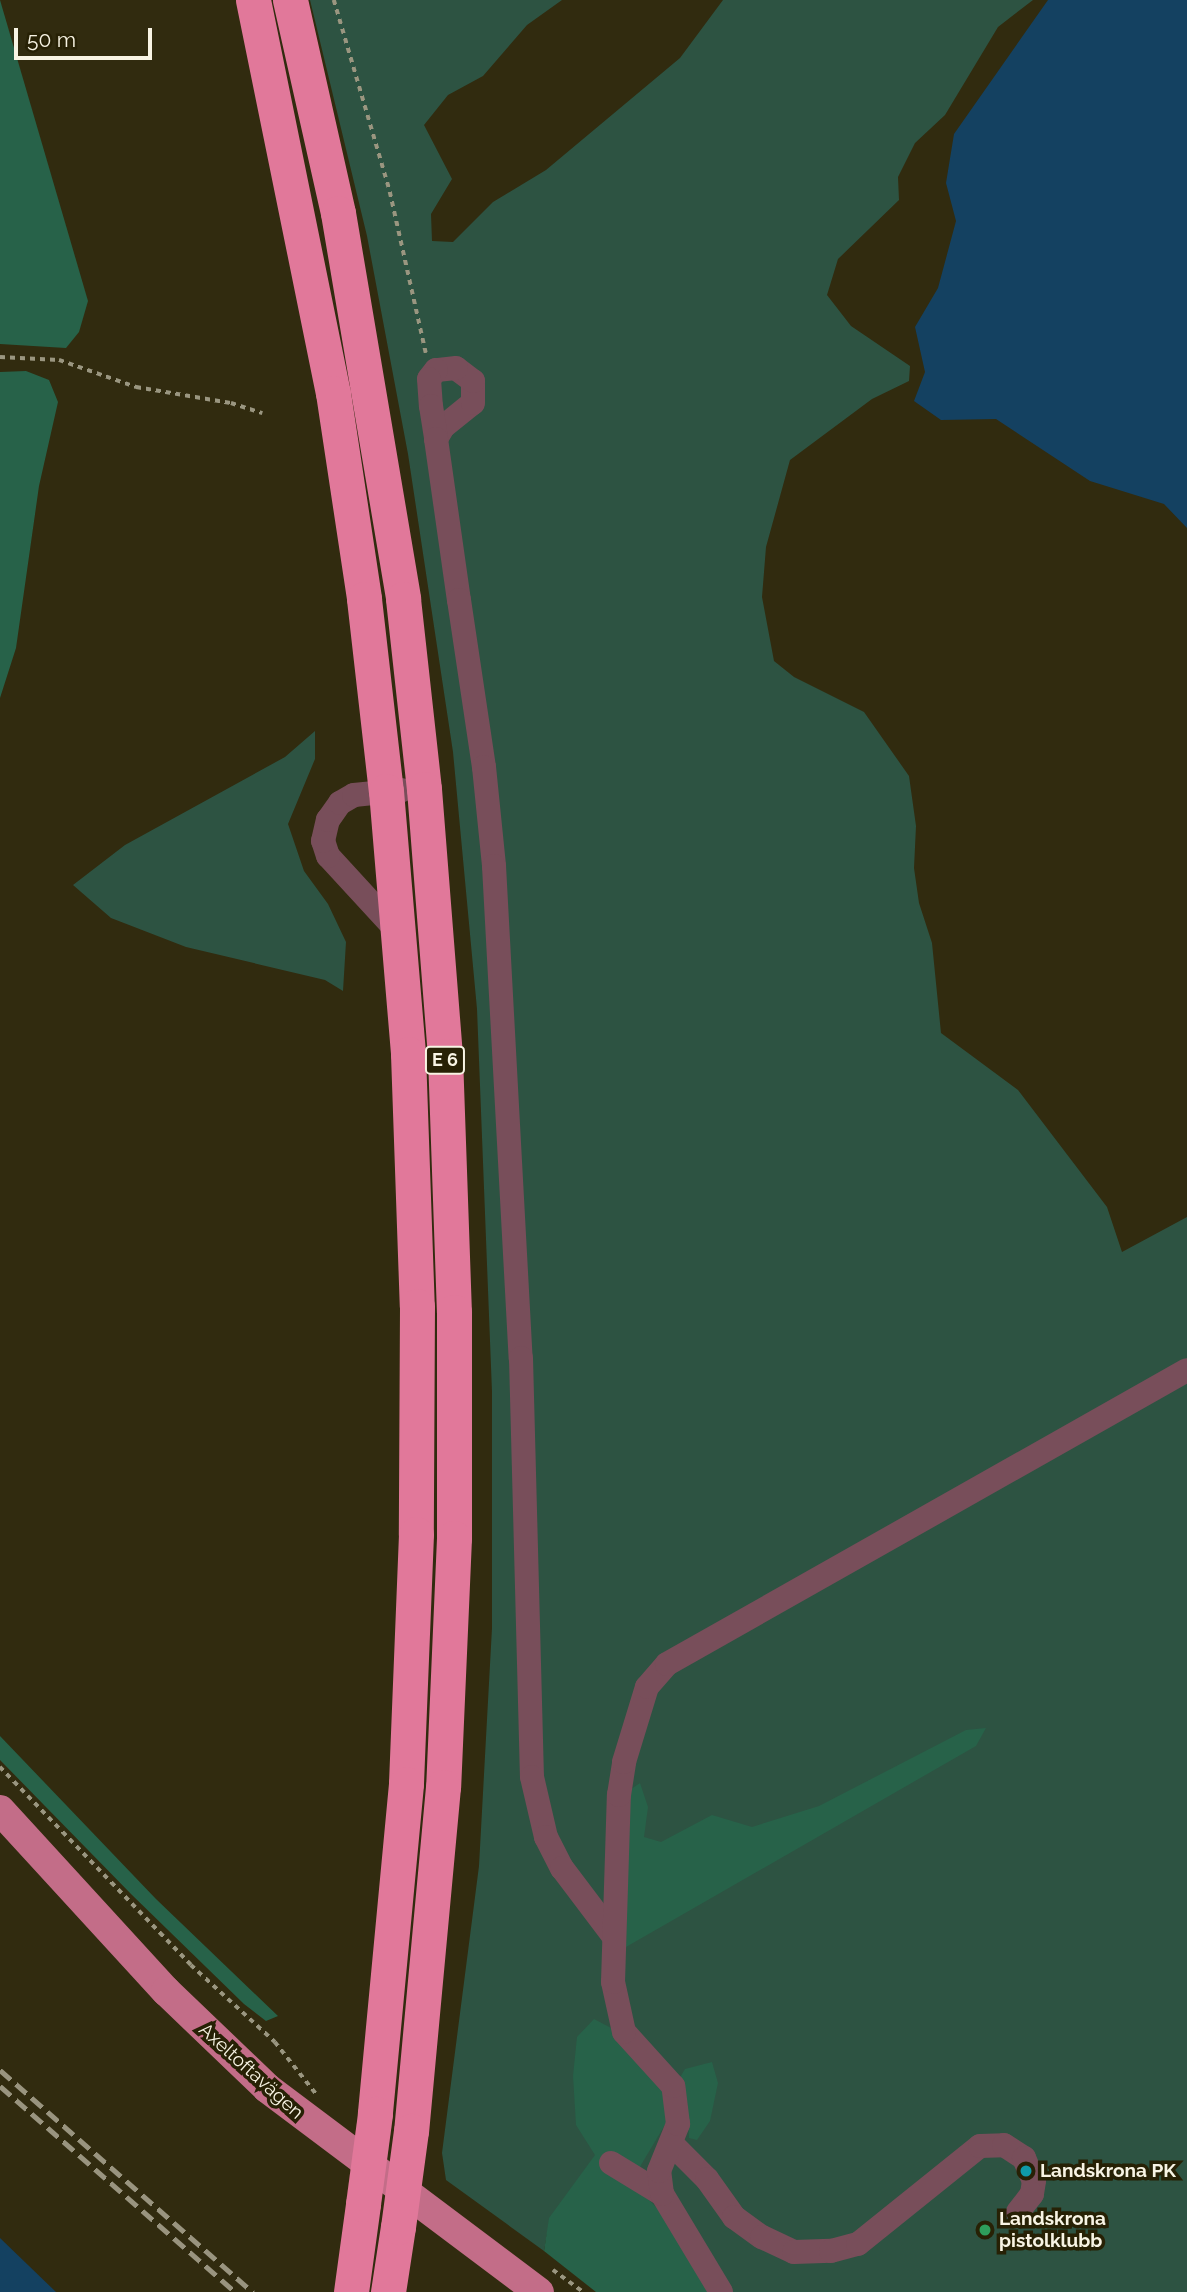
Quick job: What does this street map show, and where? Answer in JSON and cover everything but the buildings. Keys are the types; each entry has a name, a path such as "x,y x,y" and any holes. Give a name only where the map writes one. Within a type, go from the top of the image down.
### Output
{"highway":[{"name":"E 6","path":"253,0 333,393 365,599 400,934 416,1293 416,1534 406,1784 375,2114 351,2292"},
{"name":"E 6","path":"290,0 371,390 403,599 424,789 445,1056 454,1312 454,1538 443,1787 411,2130 388,2292"}],"main road":[{"name":"Axeltoftavägen","path":"0,1810 174,2000 267,2088 539,2292"}],"lane":[{"path":"436,439 443,427 473,403 476,390 467,373 456,368 436,370 429,379 436,439 484,767 494,866 521,1357 532,1777 551,1847 612,1934"},
{"path":"400,934 372,899 328,856 323,841 328,820 340,803 354,795 424,789"},
{"path":"721,2292 662,2194 659,2171 673,2146 678,2108 673,2085 635,2047 617,2014 612,1934 624,1762 647,1687 667,1664 1187,1370"},
{"path":"673,2146 707,2179 734,2217 762,2238 794,2252 831,2251 858,2244 980,2146 1004,2146 1024,2158 1034,2181 1032,2194 1018,2212"},
{"path":"611,2163 662,2194"}],"path":[{"path":"334,0 413,280 429,379"},
{"path":"0,357 59,360 116,382 232,403 262,413"},
{"path":"0,1767 191,1965 295,2065"}],"green space":[{"path":"0,0 88,301 79,332 66,348 0,344"},
{"path":"310,0 562,0 527,25 483,76 448,95 424,125 452,179 431,214 432,241 453,242 493,202 546,170 680,58 723,0 1033,0 998,27 945,115 915,143 898,177 899,200 838,259 827,295 851,326 910,366 909,381 872,399 790,460 766,547 762,597 774,661 794,677 864,712 909,776 916,826 914,868 919,903 932,943 941,1033 1018,1090 1107,1207 1122,1252 1187,1217 1187,2292 625,2292 547,2234 544,2251 446,2180 442,2153 479,1866 492,1628 492,1392 477,1009 453,752 408,454 367,236"},
{"path":"26,371 49,380 58,402 39,486 16,648 0,698 0,372"},
{"path":"315,731 315,759 288,824 304,871 328,904 346,942 343,991 325,980 186,947 111,918 73,885 125,845 285,757"},
{"path":"986,1728 976,1746 626,1947 627,1792 640,1783 648,1807 644,1837 661,1842 712,1815 752,1827 819,1806 966,1730"},
{"path":"0,1736 156,1899 278,2016 266,2021 244,2004 131,1894 0,1760"},
{"path":"594,2019 613,2029 666,2094 669,2118 641,2165 635,2186 673,2224 710,2292 596,2292 544,2251 549,2218 595,2155 576,2125 573,2076 577,2037"},
{"path":"712,2062 718,2083 710,2121 697,2140 689,2138 687,2101 679,2079 685,2069"}],"water":[{"path":"1048,0 1187,0 1187,528 1164,504 1090,481 996,419 941,420 914,401 925,372 915,327 938,288 956,221 946,183 954,134"},
{"path":"0,2238 56,2292 0,2292"}],"railway":[{"path":"0,2070 253,2292"},
{"path":"0,2086 235,2292"}],"place":[{"name":"Landskrona PK","path":"1026,2171"},
{"name":"Landskrona pistolklubb","path":"985,2230"}]}
